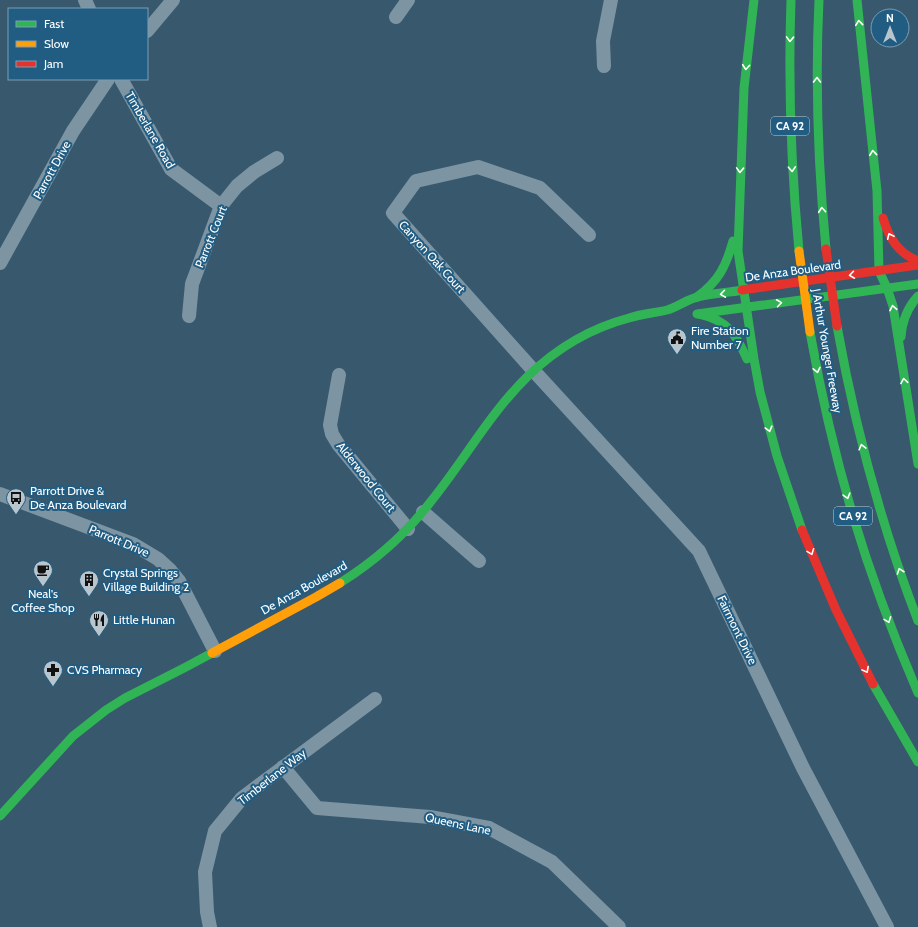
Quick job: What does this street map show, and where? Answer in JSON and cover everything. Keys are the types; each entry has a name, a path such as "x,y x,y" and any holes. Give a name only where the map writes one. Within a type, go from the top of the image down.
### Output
{"main road":[{"path":"754,0 744,88 738,218 738,254 747,307 749,335 760,392 777,456 791,499 827,590 863,665 918,762"},
{"name":"J Arthur Younger Freeway","path":"791,0 789,71 793,192 810,332 827,418 850,507 865,556 884,609 918,693"},
{"name":"J Arthur Younger Freeway","path":"819,0 817,124 820,181 826,249 837,326 850,394 870,477 895,558 918,621"},
{"path":"857,0 877,191 880,252 879,271 893,306 918,464"},
{"path":"877,191 883,220 892,241 900,251 918,261"},
{"path":"697,297 709,288 723,272 738,218"},
{"name":"De Anza Boulevard","path":"0,816 60,749 94,719 125,698 318,596 344,581 377,557 408,529 438,494 502,403 533,370 566,345 594,330 625,318 673,309 688,300 697,297 918,266"},
{"name":"De Anza Boulevard","path":"673,309 699,314 918,284"},
{"path":"900,356 901,334 905,314 910,305 918,296"},
{"path":"699,314 717,318 731,329 742,348 760,392"}],"street":[{"path":"148,30 173,0"},
{"path":"396,17 408,0"},
{"path":"604,66 603,41 611,0"},
{"name":"Parrott Drive","path":"0,263 73,131 107,80"},
{"name":"Timberlane Road","path":"122,80 171,169 221,206"},
{"name":"Parrott Court","path":"189,316 192,284 221,206 237,186 254,172 277,158"},
{"name":"Canyon Oak Court","path":"533,370 393,213 416,180 478,167 540,188 589,235"},
{"name":"Fairmont Drive","path":"533,370 700,551 803,768 887,927"},
{"name":"Alderwood Court","path":"338,375 330,424 332,434 338,444 408,529"},
{"name":"Parrott Drive","path":"0,494 133,544 158,559 170,570 178,581 215,651"},
{"path":"423,512 479,561"},
{"name":"Timberlane Way","path":"210,927 207,912 205,872 215,831 242,798 375,699"},
{"name":"Queens Lane","path":"283,767 317,808 430,817 489,828 552,862 619,927"}],"traffic: fast":[{"path":"754,0 744,88 738,251 760,392 777,456 802,530"},
{"path":"791,0 791,126 799,251"},
{"path":"819,0 817,62 818,124 826,249"},
{"path":"857,0 877,191 879,271 893,306 918,464"},
{"path":"697,297 711,285 721,272 728,258 733,241"},
{"path":"697,314 918,284"},
{"path":"340,583 378,556 412,524 444,484 478,436 514,390 539,366 562,348 601,327 615,322 638,315 667,310 694,298 742,290"},
{"path":"901,337 906,315 918,296"},
{"path":"699,314 724,324 739,342 747,359"},
{"path":"837,326 852,401 870,475 892,549 918,621"},
{"path":"810,332 829,424 853,516 883,605 918,693"},
{"path":"0,816 73,736 106,710 125,698 212,653"},
{"path":"873,684 918,762"}],"traffic: slow":[{"path":"799,251 810,332"},
{"path":"212,653 340,583"}],"traffic: jam":[{"path":"883,218 888,232 895,244 905,254 918,261"},
{"path":"826,249 837,326"},
{"path":"742,290 918,265"},
{"path":"802,530 836,610 873,684"}],"place":[{"name":"Fire Station Number 7","path":"677,355"},
{"name":"Parrott Drive & De Anza Boulevard","path":"16,515"},
{"name":"Neal's Coffee Shop","path":"43,587"},
{"name":"Crystal Springs Village Building 2","path":"89,597"},
{"name":"Little Hunan","path":"99,637"},
{"name":"CVS Pharmacy","path":"53,687"}]}
